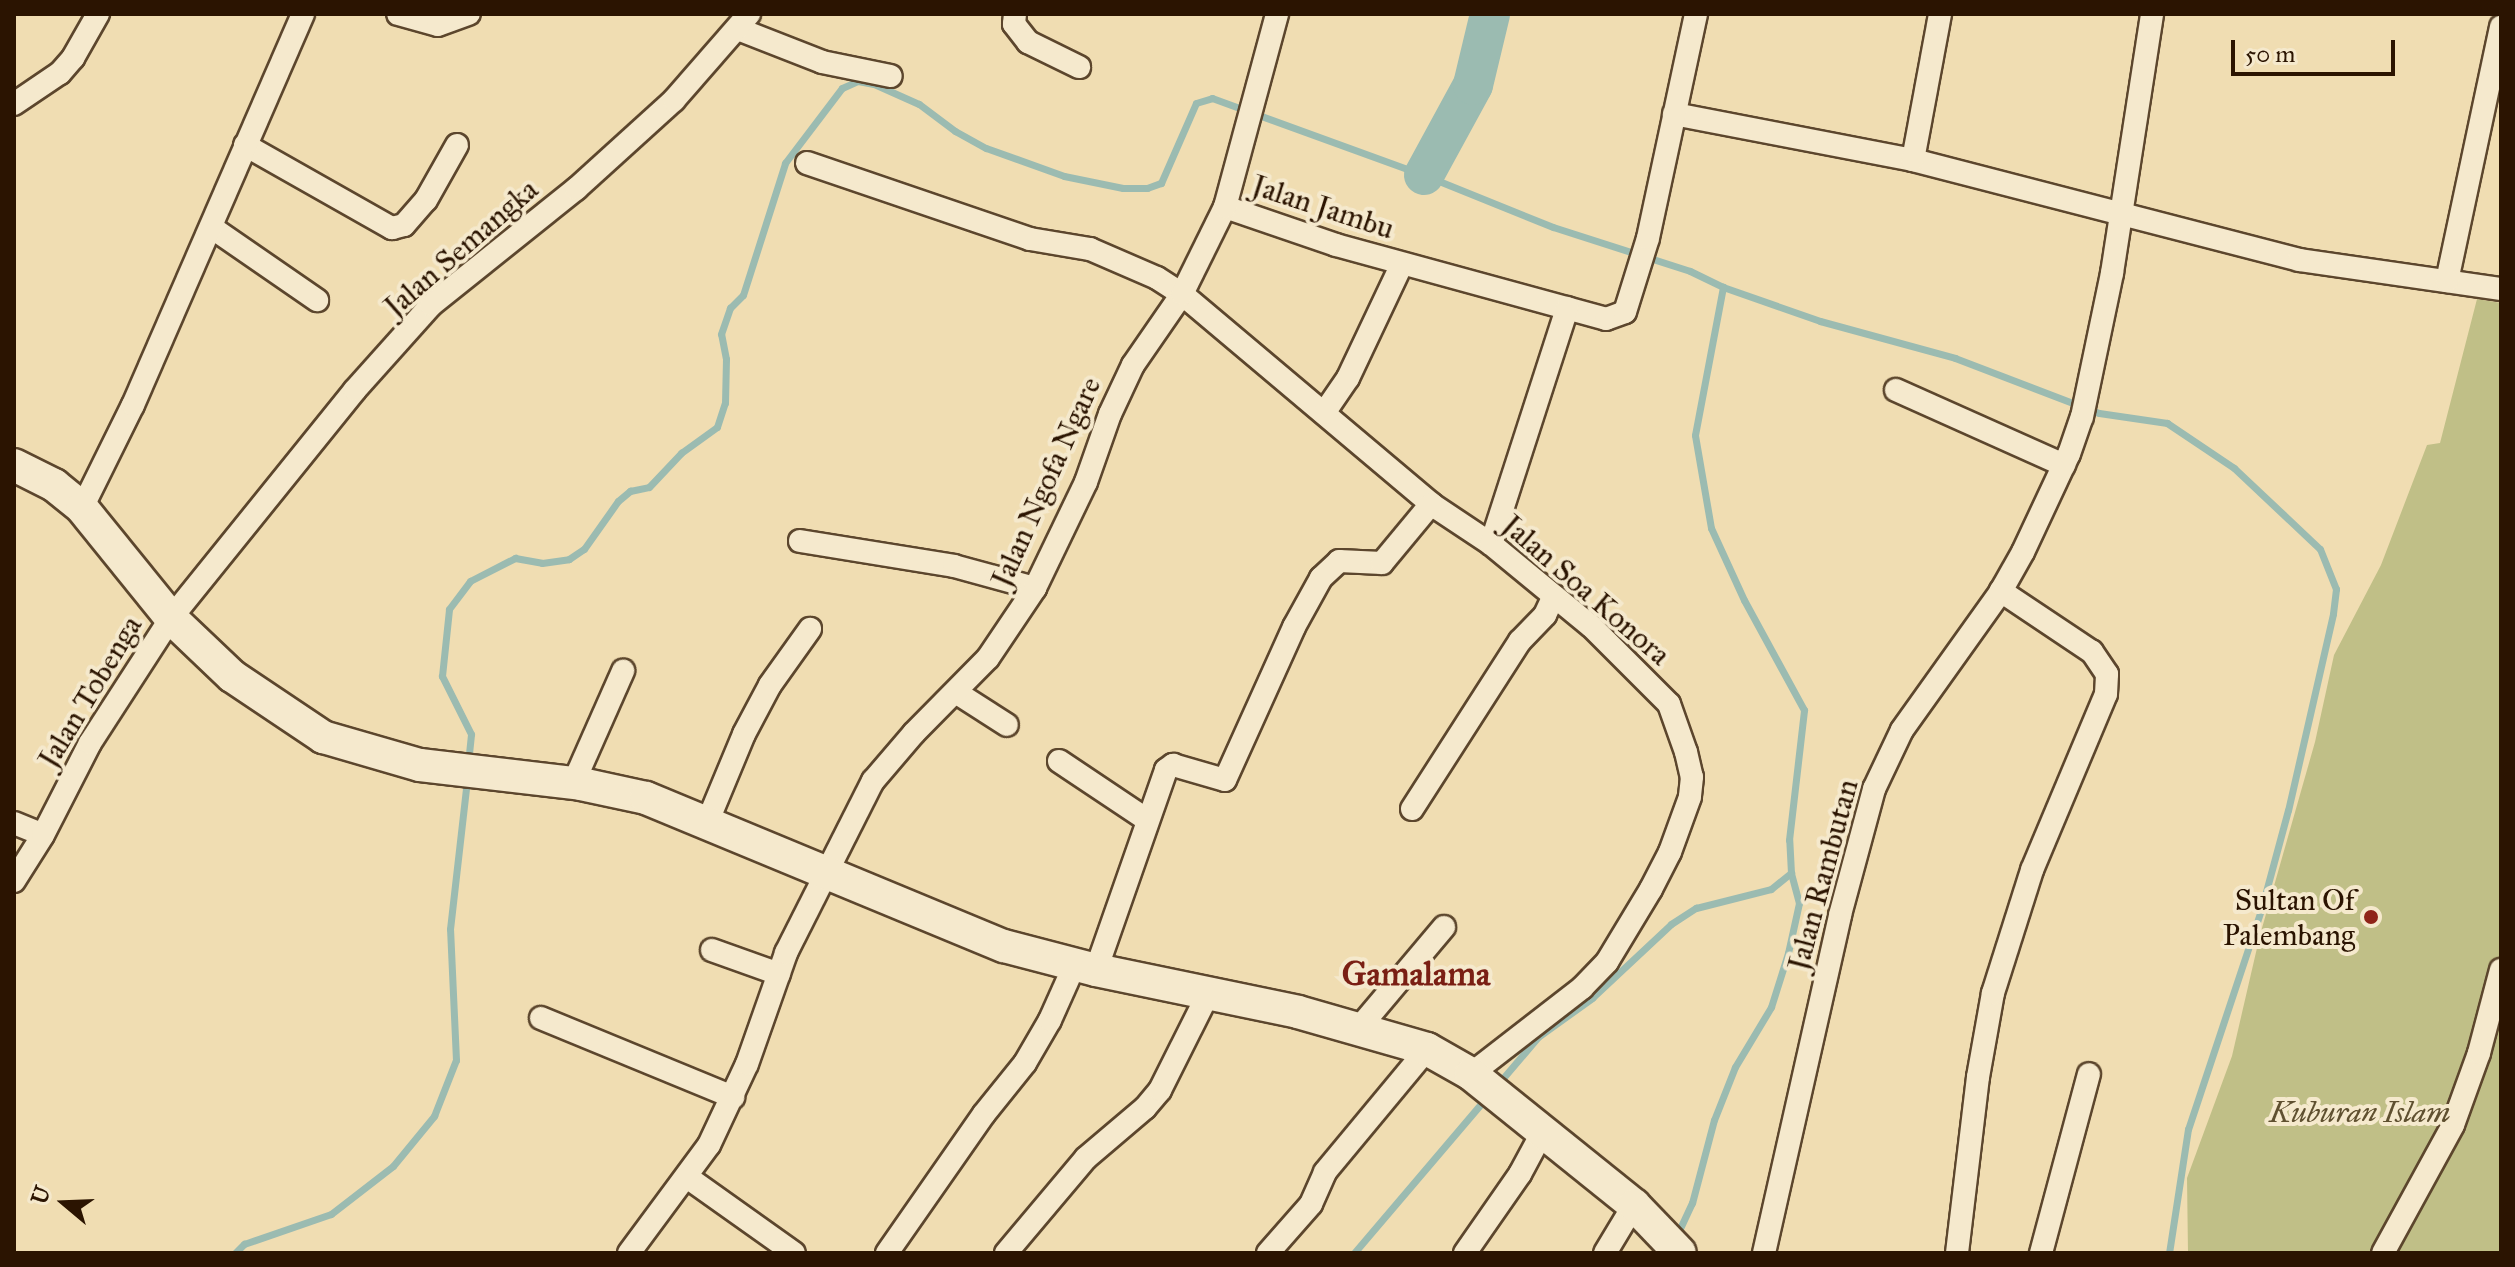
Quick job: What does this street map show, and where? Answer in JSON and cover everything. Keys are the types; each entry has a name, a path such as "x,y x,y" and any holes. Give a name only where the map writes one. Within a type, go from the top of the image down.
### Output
{"street":[{"path":"14,104 60,73 73,58 98,14"},
{"path":"82,508 133,405 303,14"},
{"path":"398,14 438,25 469,14"},
{"path":"1015,14 1014,24 1028,42 1079,67"},
{"name":"Jalan Ngofa Ngare","path":"629,1253 709,1145 733,1097 779,974 826,872 873,781 914,733 957,693 1007,633 1035,588 1086,482 1110,414 1133,365 1182,294 1225,207 1277,14"},
{"path":"1696,14 1674,114 1913,160 2120,211 2299,260 2501,289"},
{"path":"1913,160 1940,14"},
{"name":"Jalan Rambutan","path":"1764,1253 1840,915 1874,789 1902,730 2001,591 2064,465 2082,417 2112,273 2152,14"},
{"path":"743,21 822,62 891,76"},
{"name":"Jalan Semangka","path":"171,618 355,390 431,305 622,150 674,100 743,21"},
{"path":"2447,281 2501,27"},
{"name":"Jalan Jambu","path":"1225,207 1402,264 1464,278 1606,319 1625,312 1648,238 1674,114"},
{"path":"245,145 392,228 404,225 426,200 457,145"},
{"name":"Jalan Soa Konora","path":"807,163 1030,239 1090,249 1157,278 1182,294 1431,504 1491,544 1591,626 1669,704 1679,725 1689,764 1690,797 1670,852 1607,962 1486,1086"},
{"path":"211,227 317,300"},
{"path":"1324,413 1348,378 1402,264"},
{"path":"1491,544 1567,308"},
{"path":"1896,390 2064,465"},
{"path":"14,465 54,485 82,508 171,618 232,676 323,737 408,763 573,784 646,798 1004,946 1359,1028 1427,1049 1486,1086 1642,1214 1680,1253"},
{"path":"887,1253 984,1114 1025,1063 1086,967 1171,766 1223,780 1228,776 1294,627 1321,578 1337,562 1382,563 1431,504"},
{"path":"800,541 954,566 1035,588"},
{"path":"1957,1253 1978,1077 1996,981 2032,870 2106,694 2107,674 2092,652 2001,591"},
{"path":"1412,809 1520,641 1545,615 1554,596"},
{"name":"Jalan Tobenga","path":"14,881 43,835 90,743 171,618"},
{"path":"707,823 744,734 770,685 810,629"},
{"path":"573,784 623,671"},
{"path":"957,693 1007,725"},
{"path":"1059,761 1147,820"},
{"path":"14,823 43,835"},
{"path":"1359,1028 1444,927"},
{"path":"712,950 779,974"},
{"path":"2383,1253 2453,1125 2479,1053 2501,970"},
{"path":"1006,1253 1078,1166 1160,1090 1209,992"},
{"path":"541,1018 733,1097"},
{"path":"1268,1253 1311,1204 1331,1164 1427,1049"},
{"path":"2041,1253 2089,1074"},
{"path":"1465,1253 1520,1174 1542,1133"},
{"path":"687,1177 794,1253"},
{"path":"1605,1253 1642,1214"}],"green space":[{"name":"Kuburan Islam","path":"2477,299 2501,303 2501,1253 2188,1253 2187,1178 2232,1056 2260,935 2315,742 2334,655 2381,565 2427,445 2440,443"}],"waterway":[{"path":"1424,175 1473,85 1490,14"},
{"path":"468,763 471,734 442,676 449,609 470,581 515,558 542,563 569,559 584,549 618,501 630,491 649,487 681,453 717,427 725,403 726,359 721,334 730,308 743,295 785,163 842,88 858,81 874,84 919,104 955,131 986,148 1064,176 1123,188 1147,188 1161,183 1196,103 1212,98 1424,175 1553,227 1690,271 1723,287 1820,321 1955,358 2099,413 2167,423 2234,468 2320,549 2336,589 2333,614 2288,810 2261,910 2188,1129 2169,1253"},
{"path":"1498,1084 1538,1037 1592,998 1671,924 1696,908 1771,889 1791,873 1789,840 1804,710 1744,600 1711,528 1695,435 1723,287"},
{"path":"235,1253 244,1244 331,1214 393,1166 434,1116 456,1060 450,929 467,780"},
{"path":"1676,1237 1692,1203 1714,1120 1735,1067 1771,1007 1799,903 1791,873"},
{"path":"1354,1253 1487,1097"}],"place":[{"name":"Sultan Of Palembang","path":"2371,917"}],"district":[{"name":"Gamalama","path":"1416,974"}]}
